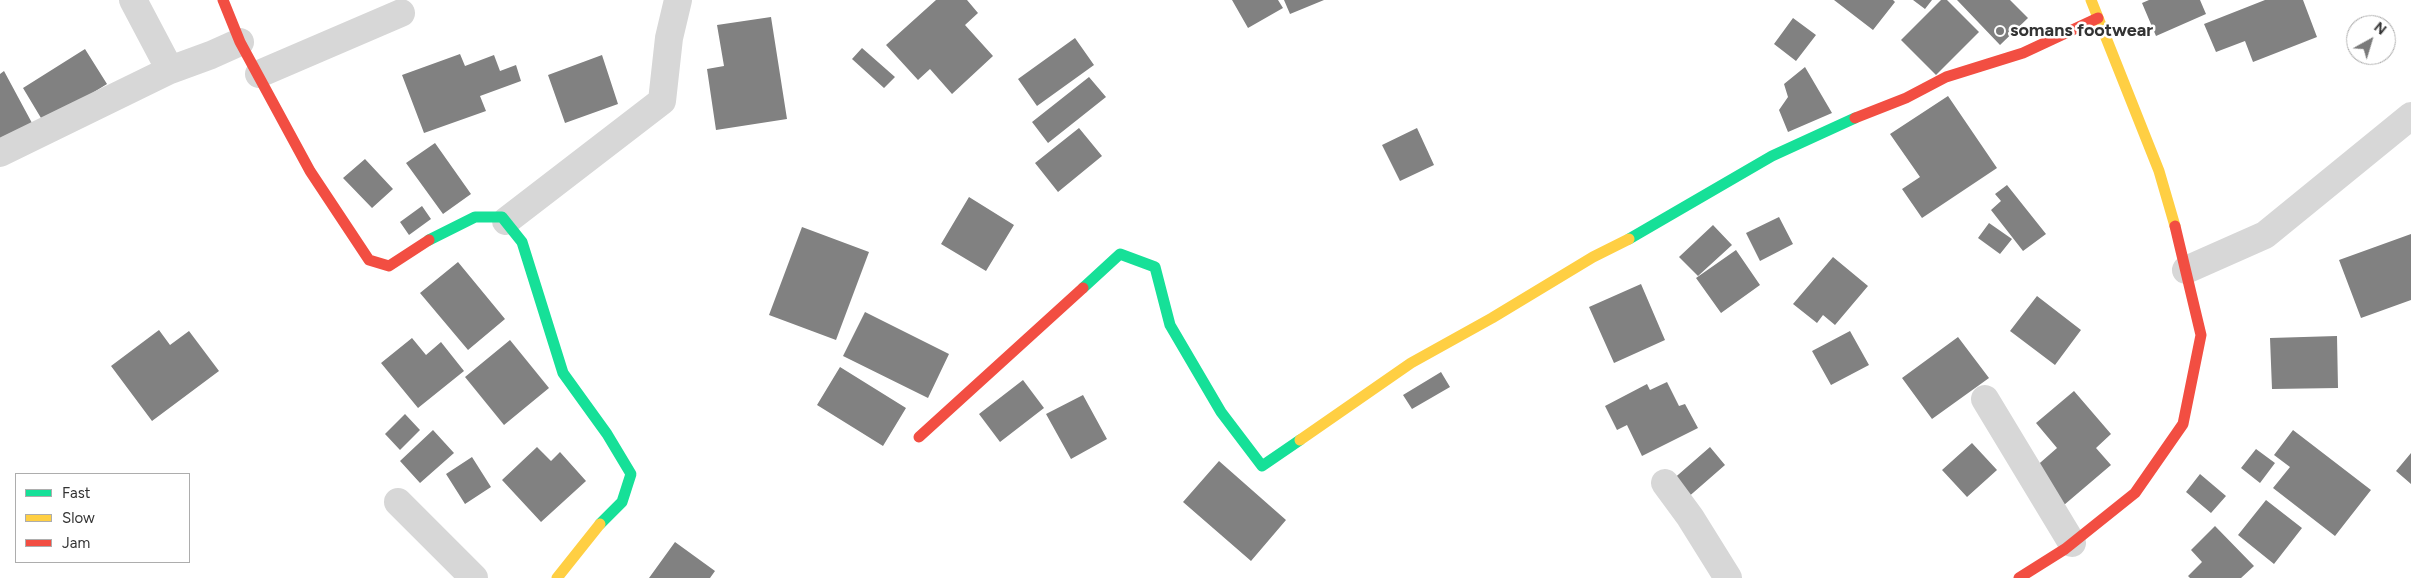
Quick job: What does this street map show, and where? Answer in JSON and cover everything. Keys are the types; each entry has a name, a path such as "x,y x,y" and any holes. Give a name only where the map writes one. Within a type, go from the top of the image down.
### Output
{"street":[{"path":"133,0 170,70"},
{"path":"223,0 240,42 310,171 369,260 389,266 430,239 475,217 502,217 522,242 563,373 607,434 631,474 622,502 604,519 557,578"},
{"path":"506,221 662,101 669,38 678,0"},
{"path":"2019,578 2072,544 2135,493 2183,424 2201,335 2172,212 2159,172 2091,0"},
{"path":"259,74 401,12"},
{"path":"919,437 1120,254 1155,267 1170,325 1221,412 1262,466 1411,363 1492,318 1593,257 1641,233 1772,156 1840,124 1906,98 1946,77 2023,53 2098,18"},
{"path":"0,153 170,70 211,56 240,42"},
{"path":"2186,270 2264,236 2411,116"},
{"path":"1984,398 2072,544"},
{"path":"1665,483 1690,517 1728,578"},
{"path":"398,502 474,578"}],"building":[{"path":"936,0 967,0 978,13 965,25 993,56 952,94 930,69 918,80 886,45"},
{"path":"1232,0 1278,0 1283,8 1248,28"},
{"path":"1284,0 1324,0 1290,14"},
{"path":"1834,0 1893,0 1895,2 1873,30"},
{"path":"1913,0 1932,0 1925,9"},
{"path":"1941,0 1947,0 1979,32 1936,75 1901,40"},
{"name":"somans footwear","path":"1957,0 2010,0 2028,18 2000,45"},
{"path":"2149,0 2200,0 2206,14 2156,36 2142,3"},
{"path":"2265,0 2303,0 2317,37 2253,62 2245,41 2216,52 2204,24"},
{"path":"771,17 787,119 716,130 707,69 724,66 717,25"},
{"path":"1793,18 1816,35 1796,61 1774,44"},
{"path":"1075,38 1094,65 1037,106 1018,79"},
{"path":"862,48 895,77 884,88 852,59"},
{"path":"85,49 107,84 44,123 23,88"},
{"path":"460,54 465,66 494,55 500,71 516,65 521,81 480,96 486,111 424,133 402,75"},
{"path":"602,55 618,104 565,123 548,75"},
{"path":"1805,67 1832,113 1788,132 1779,110 1788,97 1784,84"},
{"path":"4,71 32,123 0,140 0,74"},
{"path":"1089,77 1106,97 1048,143 1032,122"},
{"path":"1948,96 1997,168 1922,218 1902,189 1920,177 1890,134"},
{"path":"1079,128 1102,156 1058,192 1035,163"},
{"path":"1417,128 1434,165 1400,181 1382,145"},
{"path":"435,143 471,194 443,214 406,163"},
{"path":"365,159 393,189 372,208 343,178"},
{"path":"2007,185 2046,234 2023,251 1991,210 2001,201 1995,194"},
{"path":"969,197 1014,225 986,271 941,244"},
{"path":"422,206 431,219 409,235 400,222"},
{"path":"1779,217 1793,244 1760,261 1746,233"},
{"path":"1989,223 2012,239 2000,254 1978,238"},
{"path":"1713,225 1732,245 1698,276 1679,257"},
{"path":"802,227 869,252 836,340 769,315"},
{"path":"2411,234 2411,300 2361,318 2339,260"},
{"path":"1736,250 1760,285 1721,313 1696,278"},
{"path":"1833,257 1868,286 1835,325 1823,315 1817,323 1793,304"},
{"path":"458,262 505,319 468,350 420,293"},
{"path":"1641,284 1665,340 1614,363 1589,307"},
{"path":"2037,296 2081,330 2055,365 2010,331"},
{"path":"865,312 949,354 928,398 843,356"},
{"path":"159,330 170,345 189,331 219,371 152,421 111,366"},
{"path":"1850,331 1869,365 1831,385 1812,351"},
{"path":"2337,336 2338,388 2272,389 2270,338"},
{"path":"1958,337 1989,378 1932,419 1902,378"},
{"path":"412,338 426,355 441,342 464,371 418,408 381,363"},
{"path":"510,340 549,388 504,425 465,377"},
{"path":"840,367 906,408 883,446 817,405"},
{"path":"1441,372 1450,387 1412,409 1403,395"},
{"path":"1023,380 1044,408 1000,442 979,414"},
{"path":"1667,382 1679,406 1685,404 1698,428 1642,456 1627,425 1617,430 1605,406 1647,384 1650,390"},
{"path":"2074,391 2111,434 2096,448 2111,465 2064,505 2033,469 2057,448 2036,423"},
{"path":"1083,395 1107,439 1071,459 1046,414"},
{"path":"405,414 420,430 400,450 385,434"},
{"path":"433,430 454,453 420,483 400,461"},
{"path":"2293,430 2371,490 2335,536 2273,488 2290,467 2274,455"},
{"path":"1972,443 1997,470 1967,497 1942,470"},
{"path":"537,447 551,461 560,452 586,481 541,522 502,480"},
{"path":"1710,447 1725,465 1686,499 1671,481"},
{"path":"2256,449 2275,463 2260,483 2241,468"},
{"path":"2411,453 2411,484 2396,471"},
{"path":"472,457 491,487 465,504 446,474"},
{"path":"1219,461 1286,520 1251,561 1183,502"},
{"path":"2200,474 2226,496 2211,513 2186,492"},
{"path":"2266,500 2302,528 2274,564 2238,535"},
{"path":"2215,526 2254,566 2241,578 2190,578 2188,576 2202,562 2191,550"},
{"path":"675,542 715,571 710,578 649,578"}],"traffic: fast":[{"path":"1629,239 1772,156 1855,118"},
{"path":"429,240 475,217 502,217 522,242 563,373 607,434 631,474 622,502 600,524"},
{"path":"1083,288 1120,254 1155,267 1170,325 1221,412 1262,466 1300,440"}],"traffic: slow":[{"path":"2091,0 2159,171 2175,226"},
{"path":"1300,440 1411,363 1492,318 1593,257 1629,239"},
{"path":"557,578 600,524"}],"traffic: jam":[{"path":"223,0 240,42 310,171 369,260 389,266 429,240"},
{"path":"1855,118 1906,98 1946,77 2023,53 2098,18"},
{"path":"2019,578 2065,549 2135,493 2183,424 2201,335 2175,226"},
{"path":"919,437 1083,288"}],"place":[{"name":"somans footwear","path":"2000,31"}]}
